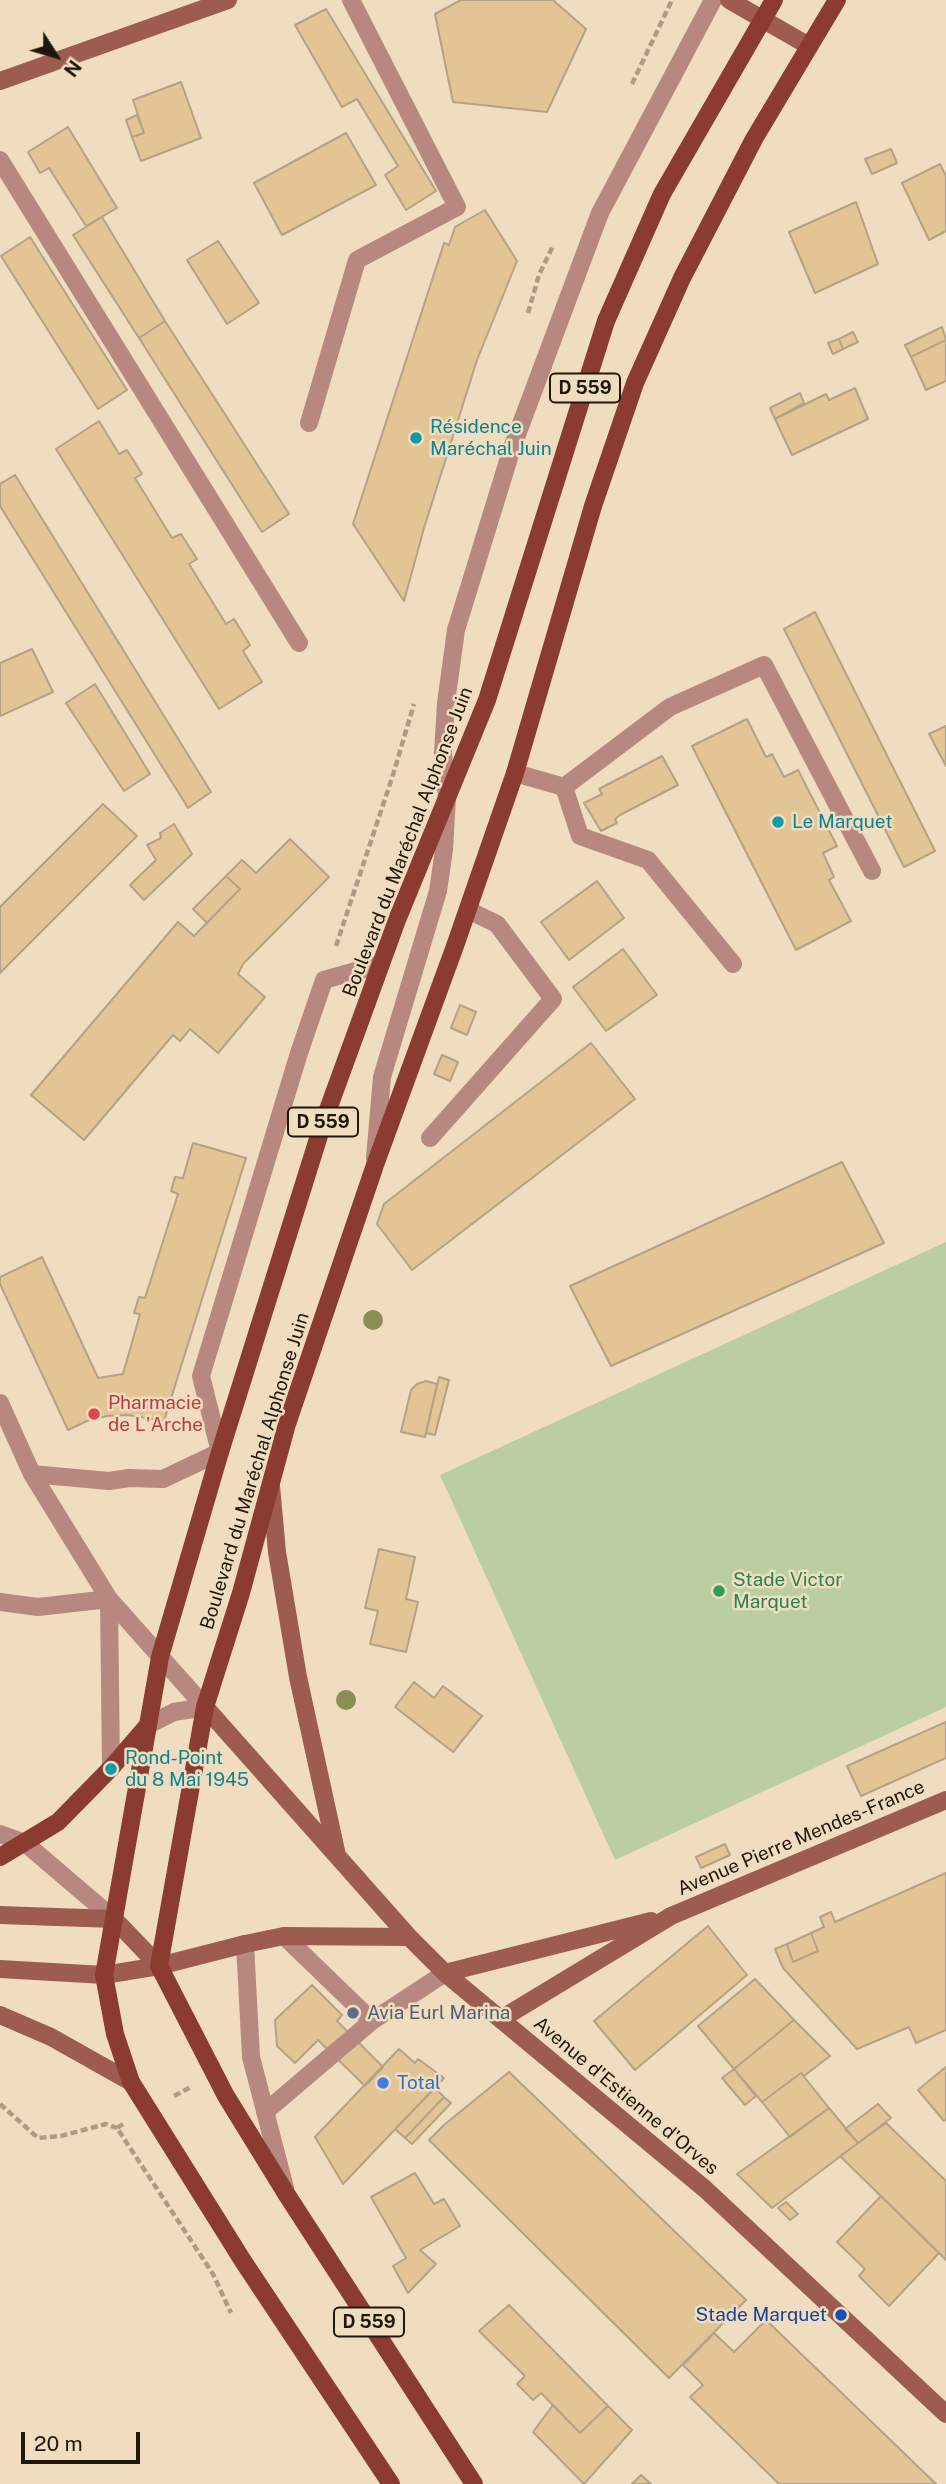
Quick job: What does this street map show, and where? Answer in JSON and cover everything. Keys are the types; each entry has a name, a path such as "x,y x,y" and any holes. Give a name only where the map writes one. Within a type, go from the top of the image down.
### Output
{"main road":[{"name":"Boulevard du Maréchal Alphonse Juin","path":"148,1725 160,1657 321,1126 381,964 487,701 606,321 662,194 774,0"},
{"name":"Boulevard du Maréchal Alphonse Juin","path":"205,1707 241,1593 287,1424 375,1164 515,773 593,506 635,383 682,278 754,139 836,0"},
{"name":"D 559","path":"205,1707 159,1966 214,2075 287,2195 474,2484"},
{"name":"D 559","path":"148,1725 104,1975 115,2034 131,2082 243,2262 391,2484"},
{"path":"0,1857 58,1822 111,1768 148,1725"}],"street":[{"path":"0,80 228,0"},
{"path":"309,423 357,260 457,207 351,0"},
{"path":"375,1164 382,1077 438,891 447,798 443,740 456,630 512,448 600,213 713,0"},
{"path":"729,0 809,46"},
{"path":"0,160 299,643"},
{"path":"564,787 670,707 764,665 872,871"},
{"path":"515,773 564,787"},
{"path":"564,787 580,836 648,860 733,964"},
{"path":"430,1139 553,999 497,924 468,910"},
{"path":"32,1474 108,1481 129,1478 163,1479 220,1452 201,1376 299,1053 324,980 381,964"},
{"path":"0,1403 32,1474 109,1599 205,1707"},
{"path":"271,1482 277,1552 295,1665 337,1854"},
{"path":"0,1602 38,1607 109,1599"},
{"path":"109,1599 111,1768"},
{"path":"148,1725 174,1712 205,1707"},
{"name":"Avenue d'Estienne d'Orves","path":"205,1707 409,1937 445,1973 705,2189 946,2414"},
{"name":"Avenue Pierre Mendes-France","path":"671,1916 946,1800"},
{"path":"0,1834 25,1843 114,1919 159,1966"},
{"path":"0,1915 114,1919"},
{"path":"265,2112 372,2021 445,1973 671,1916"},
{"path":"501,2019 671,1916"},
{"path":"284,1936 372,2021"},
{"path":"0,1969 104,1975 159,1966 284,1936 409,1937"},
{"path":"244,1944 251,2057 287,2195"},
{"path":"0,2015 51,2036 131,2082"}],"path":[{"path":"324,980 392,778"},
{"path":"0,2104 38,2138 61,2136 106,2124 117,2127"}],"green space":[{"name":"Stade Victor Marquet","path":"946,1242 946,1707 615,1860 440,1475"}],"building":[{"path":"461,0 553,0 586,29 547,112 453,102 435,14"},
{"path":"326,9 436,191 406,210 385,175 398,166 357,99 342,107 295,25"},
{"path":"181,82 201,138 141,161 132,137 144,133 133,100"},
{"path":"137,115 144,133 132,137 126,120"},
{"path":"68,127 117,208 86,226 49,168 40,173 28,152"},
{"path":"346,133 376,185 282,235 254,183"},
{"path":"891,149 897,163 872,174 865,159"},
{"path":"940,164 946,176 946,231 929,240 902,183"},
{"path":"856,202 878,264 815,293 789,232"},
{"name":"Résidence Maréchal Juin","path":"485,210 517,261 477,360 404,601 353,524 444,243 449,245 455,227"},
{"path":"102,217 165,321 139,338 73,235"},
{"path":"30,237 127,390 98,409 1,256"},
{"path":"218,241 259,303 227,324 187,260"},
{"path":"165,321 289,514 262,532 139,338"},
{"path":"942,327 946,340 911,357 905,345"},
{"path":"853,332 858,342 843,349 839,339"},
{"path":"839,339 843,349 833,354 828,343"},
{"path":"946,340 946,381 926,390 911,357"},
{"path":"855,388 868,419 792,455 775,419 826,394 829,400"},
{"path":"800,393 804,403 775,419 770,408"},
{"path":"99,421 119,454 127,450 142,474 135,478 172,538 181,534 197,559 189,564 226,624 234,619 250,645 243,651 262,682 219,709 56,449"},
{"path":"15,475 211,792 188,808 0,506 0,484"},
{"path":"815,612 935,851 904,867 784,629"},
{"path":"32,649 53,692 0,716 0,663"},
{"path":"95,684 150,774 124,791 66,703"},
{"name":"Le Marquet","path":"747,719 766,757 772,754 784,777 798,770 837,846 823,853 834,877 829,880 851,921 796,950 692,746"},
{"path":"946,726 946,766 929,734"},
{"path":"662,756 678,785 620,815 615,819 617,823 601,831 584,803 602,794 599,789"},
{"path":"103,804 137,836 0,973 0,907"},
{"path":"174,824 192,854 144,900 130,885 156,860 147,845 161,838 160,833"},
{"path":"290,839 329,877 243,964 238,974 265,997 218,1053 190,1029 180,1041 173,1035 84,1140 31,1095 178,922 194,936 240,889 226,876 242,860 256,873"},
{"path":"226,876 240,889 207,923 193,909"},
{"path":"597,881 624,918 569,960 541,922"},
{"path":"623,949 657,995 606,1031 573,987"},
{"path":"460,1005 476,1012 467,1035 451,1028"},
{"path":"591,1043 635,1099 412,1270 377,1224 384,1204"},
{"path":"442,1055 458,1062 450,1081 434,1074"},
{"path":"193,1143 246,1158 164,1421 128,1415 107,1416 68,1430 0,1284 0,1277 42,1257 98,1378 123,1374 140,1314 134,1313 139,1297 145,1298 178,1194 171,1191 175,1177 183,1178"},
{"path":"842,1162 884,1243 611,1366 570,1286"},
{"path":"439,1377 449,1380 435,1435 426,1433"},
{"path":"426,1381 437,1384 425,1437 401,1432 411,1390"},
{"path":"379,1549 415,1557 406,1599 418,1602 406,1652 370,1644 378,1611 365,1608"},
{"path":"414,1682 434,1698 443,1686 482,1716 453,1752 395,1707"},
{"path":"946,1722 946,1758 861,1796 847,1766"},
{"path":"725,1844 730,1855 701,1868 696,1857"},
{"path":"946,1873 946,2030 916,2043 909,2027 857,2049 783,1968 775,1949 787,1944 793,1962 818,1951 811,1933 824,1927 820,1917 831,1912 835,1922"},
{"path":"708,1926 747,1975 635,2070 594,2021"},
{"path":"811,1933 818,1951 793,1962 787,1944"},
{"path":"755,1979 794,2020 734,2069 698,2026"},
{"path":"312,1985 342,2015 337,2021 383,2067 365,2086 318,2040 295,2063 277,2046 275,2020"},
{"path":"794,2020 830,2056 804,2076 801,2073 762,2102 734,2069"},
{"path":"399,2049 415,2063 418,2059 444,2078 343,2184 315,2137"},
{"path":"946,2067 946,2119 944,2121 918,2090"},
{"path":"734,2069 756,2096 745,2105 722,2078"},
{"path":"509,2072 746,2300 669,2378 429,2140"},
{"path":"801,2073 829,2108 790,2137 762,2102"},
{"path":"435,2088 444,2097 405,2138 395,2129"},
{"path":"444,2097 451,2103 412,2144 405,2138"},
{"path":"878,2104 891,2118 858,2143 845,2129"},
{"path":"829,2108 858,2143 772,2208 737,2174"},
{"path":"886,2123 946,2181 946,2260 840,2156"},
{"path":"415,2173 434,2204 444,2199 460,2226 420,2250 436,2264 408,2293 393,2266 406,2258 371,2197"},
{"path":"881,2196 939,2253 889,2306 859,2276 865,2269 837,2242"},
{"path":"786,2202 798,2214 790,2220 778,2208"},
{"path":"509,2305 608,2406 580,2433 541,2393 533,2400 517,2384 525,2376 479,2331"},
{"path":"766,2320 936,2484 779,2484 690,2397 703,2385 683,2365 714,2333 734,2352"},
{"path":"553,2405 580,2433 608,2406 632,2430 584,2484 533,2432"},
{"path":"641,2475 651,2484 632,2484"}],"place":[{"name":"Résidence Maréchal Juin","path":"416,438"},
{"name":"Le Marquet","path":"778,822"},
{"name":"Pharmacie de L'Arche","path":"94,1414"},
{"name":"Stade Victor Marquet","path":"719,1591"},
{"name":"Rond-Point du 8 Mai 1945","path":"111,1769"},
{"name":"Avia Eurl Marina","path":"353,2013"},
{"name":"Total","path":"383,2083"},
{"name":"Stade Marquet","path":"841,2315"}]}
